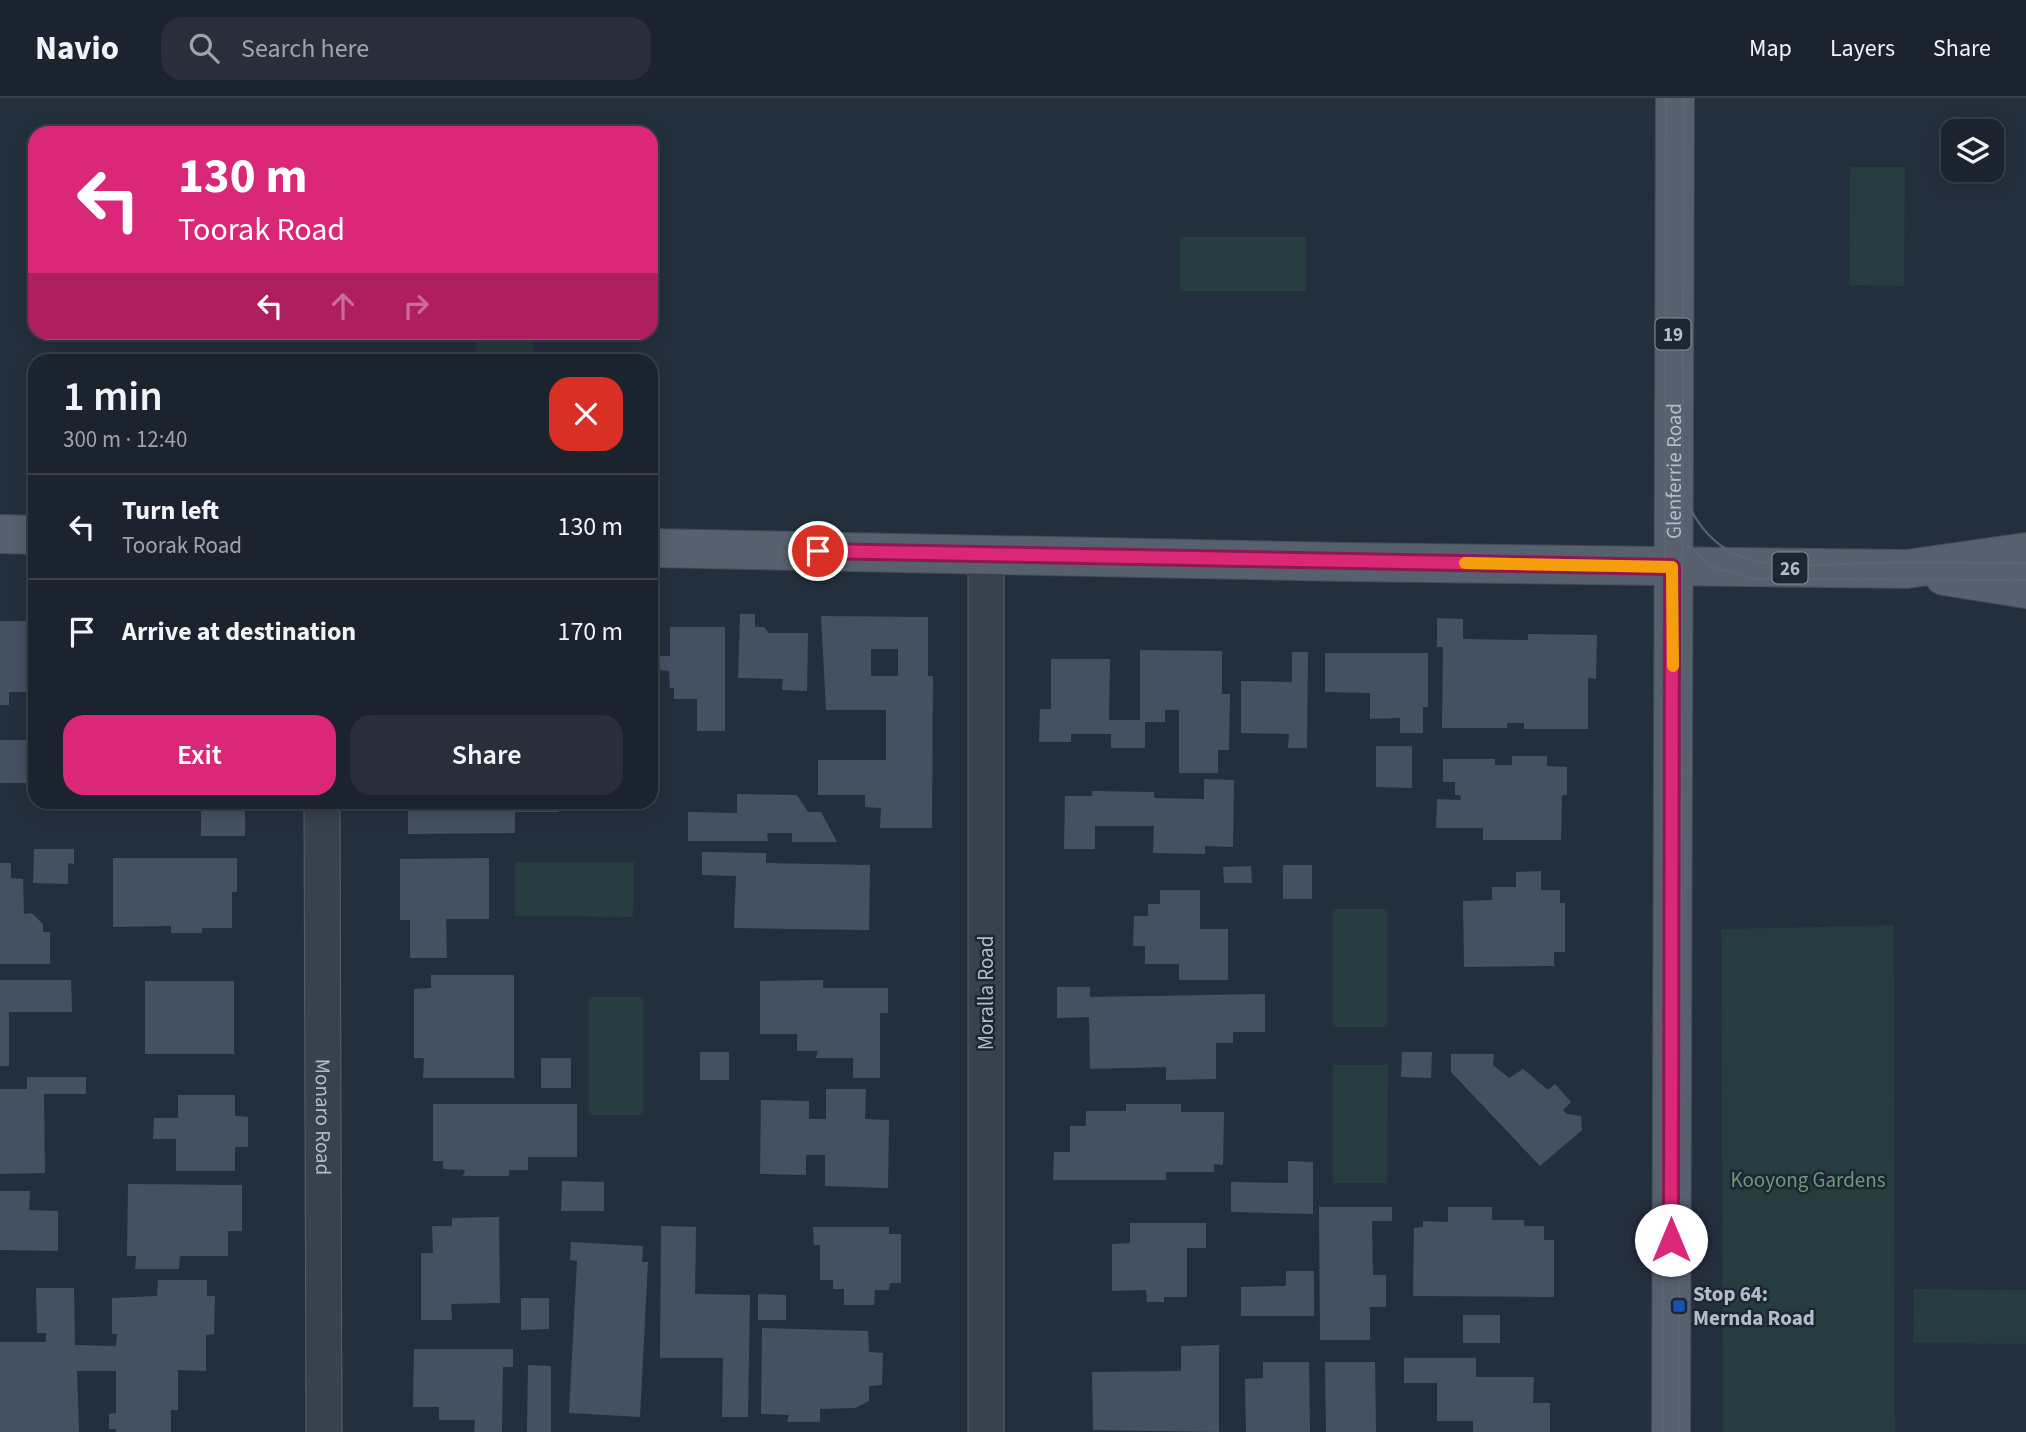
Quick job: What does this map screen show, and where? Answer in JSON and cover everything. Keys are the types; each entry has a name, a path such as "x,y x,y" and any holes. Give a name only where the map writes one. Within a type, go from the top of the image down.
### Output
{"main road":[{"name":"Glenferrie Road","path":"1671,1432 1675,98"},
{"path":"0,534 28,535"},
{"name":"26","path":"658,548 1907,569 2026,552"},
{"name":"26","path":"1907,569 2026,589"}],"street":[{"name":"Moralla Road","path":"986,555 986,1432"},
{"name":"Monaro Road","path":"323,809 324,1432"}],"green space":[{"path":"1850,167 1905,167 1904,286 1849,285"},
{"path":"1180,237 1306,237 1306,291 1180,291"},
{"path":"476,340 534,340 533,354 475,354"},
{"path":"515,862 634,862 633,917 515,916"},
{"path":"1333,909 1387,909 1387,1027 1333,1027"},
{"name":"Kooyong Gardens","path":"1894,925 1895,1432 1723,1432 1721,929"},
{"path":"589,997 643,997 643,1115 589,1115"},
{"path":"1333,1065 1388,1065 1387,1183 1333,1183"},
{"path":"1914,1289 2026,1290 2026,1344 1913,1343"}],"building":[{"path":"740,614 755,614 755,627 764,627 769,633 808,633 807,691 782,690 783,679 738,678"},
{"path":"821,616 928,617 928,676 933,676 932,828 880,828 881,808 865,807 865,795 818,795 818,760 886,760 886,710 826,710","holes":["871,649 898,649 898,676 871,676"]},
{"path":"1437,618 1463,619 1463,639 1528,640 1528,634 1597,635 1596,679 1588,678 1588,729 1524,729 1524,723 1507,723 1507,728 1442,728 1443,647 1437,647"},
{"path":"0,621 26,621 26,692 9,692 9,705 0,705"},
{"path":"670,627 725,627 725,731 697,731 697,699 674,699 669,671 660,670 660,656 670,656"},
{"path":"1140,650 1222,651 1222,694 1230,694 1229,750 1218,750 1218,773 1179,773 1179,710 1165,710 1165,722 1145,722 1145,748 1111,748 1111,734 1071,734 1071,742 1039,742 1040,709 1051,709 1051,659 1110,659 1109,720 1140,720"},
{"path":"1292,652 1308,652 1307,748 1288,748 1289,734 1241,733 1241,681 1292,682"},
{"path":"1325,653 1428,653 1428,707 1423,707 1423,733 1400,733 1400,718 1370,719 1370,693 1325,692"},
{"path":"0,740 27,740 27,783 0,783"},
{"path":"1376,746 1412,746 1412,788 1376,787"},
{"path":"1512,756 1547,756 1547,766 1567,767 1567,795 1562,795 1561,840 1483,840 1483,828 1436,828 1437,799 1461,800 1460,795 1455,795 1455,782 1443,782 1443,759 1495,759 1495,765 1512,765"},
{"path":"1204,779 1234,780 1233,847 1205,846 1205,854 1153,853 1154,826 1095,826 1095,849 1064,849 1065,796 1092,796 1092,791 1154,792 1154,798 1204,799"},
{"path":"737,794 797,795 808,812 821,812 837,842 792,842 792,833 767,833 768,841 688,841 688,812 737,813"},
{"path":"201,809 245,809 245,836 201,836"},
{"path":"408,809 559,809 559,812 515,812 515,833 408,834"},
{"path":"34,849 74,849 74,864 68,863 68,884 33,883"},
{"path":"702,852 766,853 766,863 870,865 869,930 734,928 736,876 702,875"},
{"path":"113,858 237,858 237,892 232,892 232,928 202,928 202,933 171,933 171,926 113,927"},
{"path":"489,858 489,919 446,919 447,958 410,958 410,920 400,920 400,859"},
{"path":"0,863 11,863 11,878 23,879 24,914 32,913 43,924 43,932 50,932 50,964 0,964"},
{"path":"1283,865 1312,865 1312,899 1283,899"},
{"path":"1251,866 1252,883 1224,883 1223,867"},
{"path":"1541,871 1541,890 1560,890 1560,903 1565,903 1565,952 1554,952 1554,966 1464,967 1463,901 1492,900 1492,887 1516,887 1516,872"},
{"path":"1160,890 1200,890 1200,929 1228,929 1228,980 1179,980 1179,964 1145,964 1145,946 1133,946 1134,916 1148,916 1148,904 1160,904"},
{"path":"431,975 514,975 514,1078 423,1078 424,1058 414,1058 414,989 431,988"},
{"path":"0,980 71,980 72,1012 9,1012 9,1066 0,1066"},
{"path":"823,980 823,988 888,988 888,1013 880,1013 880,1078 853,1078 853,1058 816,1058 818,1051 797,1051 797,1034 760,1034 760,981"},
{"path":"145,981 234,981 234,1054 145,1054"},
{"path":"1057,987 1090,987 1090,997 1265,994 1265,1032 1233,1032 1233,1043 1216,1043 1216,1079 1166,1080 1166,1067 1090,1069 1089,1017 1057,1018"},
{"path":"700,1052 729,1052 729,1080 700,1080"},
{"path":"1402,1052 1432,1052 1431,1078 1401,1077"},
{"path":"1451,1054 1494,1054 1493,1065 1509,1078 1523,1069 1548,1090 1555,1084 1571,1102 1563,1110 1567,1114 1581,1116 1582,1130 1540,1166 1451,1072"},
{"path":"541,1058 571,1058 571,1088 541,1088"},
{"path":"27,1077 86,1077 86,1094 44,1094 45,1173 0,1174 0,1089 27,1089"},
{"path":"826,1089 866,1089 865,1119 889,1120 888,1188 825,1186 825,1155 806,1155 806,1175 760,1174 761,1100 809,1101 809,1119 826,1119"},
{"path":"178,1095 235,1095 235,1116 248,1117 248,1147 235,1147 235,1171 176,1171 176,1139 153,1139 154,1118 178,1118"},
{"path":"433,1104 577,1104 577,1157 528,1157 528,1170 509,1170 509,1176 463,1176 465,1170 443,1169 443,1161 433,1161"},
{"path":"1126,1104 1181,1104 1181,1112 1224,1112 1223,1165 1214,1164 1214,1172 1166,1172 1166,1180 1053,1180 1054,1152 1070,1152 1070,1126 1086,1126 1086,1111 1126,1111"},
{"path":"1288,1161 1313,1162 1313,1214 1231,1212 1231,1182 1288,1183"},
{"path":"562,1181 604,1182 604,1211 561,1211"},
{"path":"128,1184 242,1185 242,1231 228,1231 228,1256 180,1256 179,1269 135,1269 136,1256 127,1256"},
{"path":"0,1191 30,1191 29,1210 58,1211 58,1251 0,1250"},
{"path":"1319,1207 1392,1207 1392,1221 1372,1221 1373,1275 1386,1275 1386,1307 1370,1307 1370,1340 1320,1340"},
{"path":"1448,1207 1492,1207 1492,1220 1524,1220 1524,1226 1544,1226 1544,1240 1554,1240 1554,1297 1413,1296 1414,1228 1423,1227 1423,1221 1448,1222"},
{"path":"499,1217 500,1303 451,1304 452,1320 421,1320 421,1253 433,1253 432,1226 452,1226 452,1218"},
{"path":"1130,1223 1206,1223 1206,1248 1187,1248 1187,1297 1164,1297 1164,1302 1147,1302 1146,1290 1112,1291 1112,1244 1130,1243"},
{"path":"661,1226 696,1227 695,1294 750,1295 748,1417 722,1417 723,1358 660,1358"},
{"path":"813,1227 889,1227 889,1234 901,1234 901,1283 890,1283 889,1290 875,1290 874,1305 844,1305 844,1289 833,1289 833,1280 820,1280 820,1245 814,1245"},
{"path":"571,1242 643,1246 642,1262 648,1262 640,1417 569,1413 577,1261 570,1260"},
{"path":"1286,1271 1314,1271 1314,1316 1241,1316 1241,1287 1286,1286"},
{"path":"158,1280 207,1280 207,1296 215,1296 214,1334 206,1335 206,1371 178,1370 178,1410 171,1410 171,1432 116,1432 116,1429 109,1429 109,1414 116,1413 116,1371 77,1371 79,1432 0,1432 0,1342 46,1342 46,1333 37,1333 36,1288 74,1288 75,1345 116,1346 117,1334 112,1334 112,1298 157,1296"},
{"path":"758,1294 786,1295 786,1320 758,1320"},
{"path":"521,1298 549,1298 549,1329 521,1330"},
{"path":"1463,1315 1500,1315 1500,1343 1463,1343"},
{"path":"762,1328 868,1331 869,1352 883,1353 882,1385 869,1386 869,1401 855,1408 820,1409 820,1422 787,1422 789,1415 761,1414"},
{"path":"1219,1345 1219,1432 1093,1430 1092,1372 1181,1371 1181,1346"},
{"path":"414,1349 513,1349 513,1367 503,1367 502,1432 474,1432 475,1420 439,1420 439,1407 413,1407"},
{"path":"1404,1358 1476,1358 1476,1377 1534,1377 1533,1403 1550,1403 1550,1432 1473,1432 1473,1421 1437,1421 1437,1383 1404,1383"},
{"path":"1263,1362 1309,1362 1310,1432 1246,1432 1245,1379 1263,1378"},
{"path":"1325,1362 1375,1362 1376,1432 1326,1432"},
{"path":"528,1365 551,1366 551,1432 527,1432"}],"tram line":[{"path":"1663,1432 1666,98"},
{"path":"1679,1432 1684,98"},
{"path":"1684,493 1697,520 1716,542 1733,553 1765,563 2026,563"},
{"path":"1680,538 1712,567 1755,579 2026,580"}],"slow traffic":[{"path":"1465,563 1672,567 1673,666"}],"place":[{"name":"Stop 64: Mernda Road","path":"1679,1306"}],"route":[{"path":"818,551 1672,567 1671,1240"}]}
